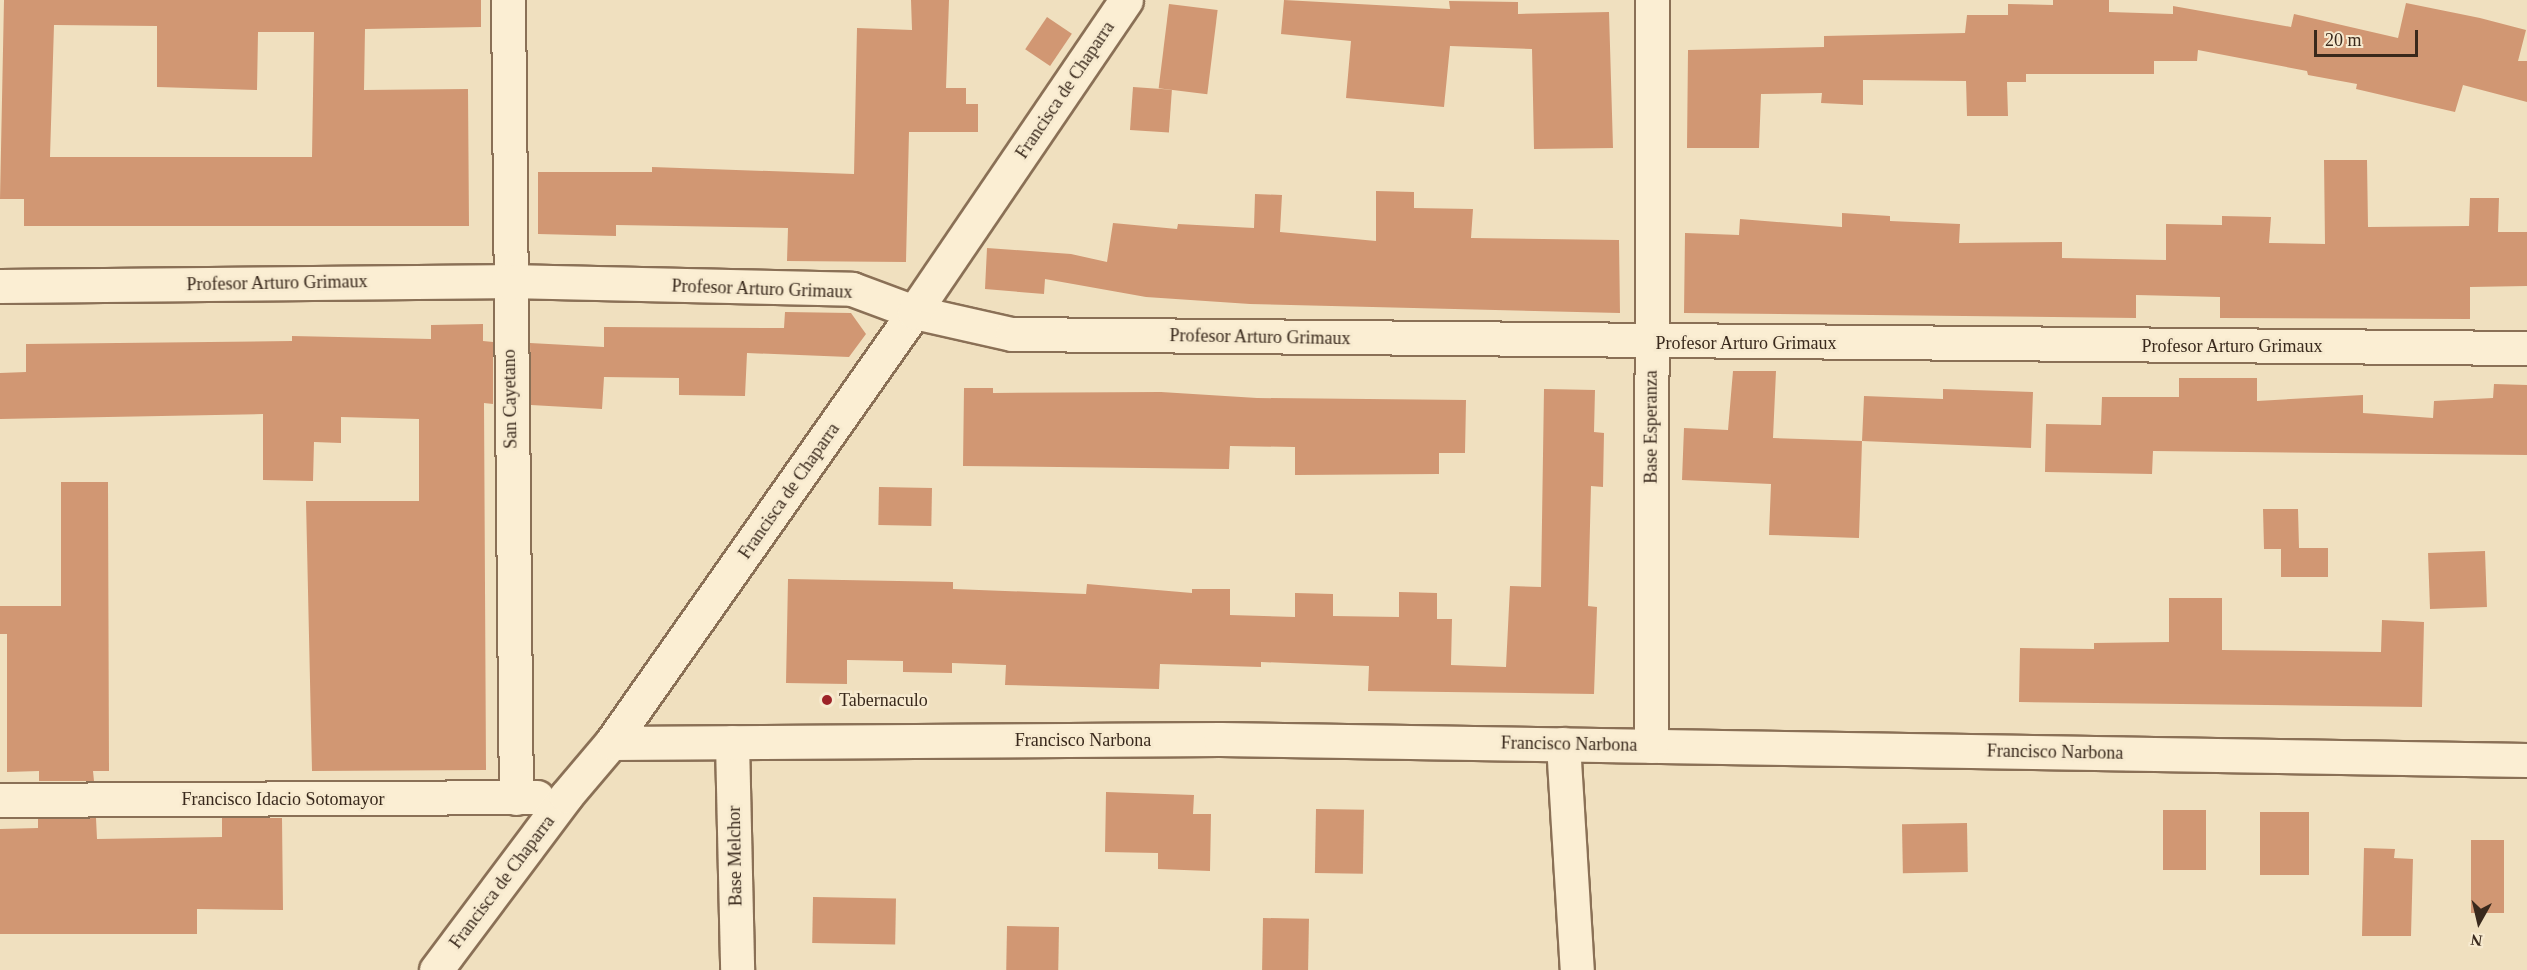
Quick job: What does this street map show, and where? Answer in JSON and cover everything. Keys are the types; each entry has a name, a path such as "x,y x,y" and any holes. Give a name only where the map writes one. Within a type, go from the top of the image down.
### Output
{"street":[{"name":"San Cayetano","path":"508,0 508,281 516,798"},
{"name":"Francisca de Chaparra","path":"436,970 566,796 611,742 914,312 1126,0"},
{"name":"Base Esperanza","path":"1651,746 1652,0"},
{"name":"Profesor Arturo Grimaux","path":"0,286 508,281 852,289 914,312 1012,334 1652,342 2527,348"},
{"name":"Francisco Narbona","path":"611,742 1221,739 2527,760"},
{"name":"Base Melchor","path":"732,741 737,970"},
{"path":"1563,744 1577,970"},
{"name":"Francisco Idacio Sotomayor","path":"0,800 566,796"}],"building":[{"path":"4,0 481,0 481,27 365,29 364,90 468,89 469,226 24,226 24,199 0,199","holes":["54,25 157,26 157,87 257,90 258,32 314,32 312,157 50,157"]},
{"path":"911,0 949,0 946,88 966,88 966,104 978,104 978,132 909,132 906,262 787,261 788,228 616,225 616,236 538,234 538,172 652,172 652,167 854,174 857,28 912,30"},
{"path":"1284,0 1450,9 1449,1 1518,2 1518,14 1609,12 1613,148 1534,149 1532,49 1450,46 1444,107 1346,98 1351,41 1281,34"},
{"path":"2053,0 2109,0 2109,12 2173,14 2173,6 2291,27 2294,14 2398,38 2406,3 2480,18 2526,30 2518,61 2527,61 2527,102 2463,85 2455,112 2356,89 2357,84 2308,75 2307,71 2198,50 2197,61 2154,61 2154,74 2026,74 2026,82 2007,82 2008,116 1967,116 1966,81 1863,80 1863,105 1821,103 1822,93 1761,94 1759,148 1687,148 1688,50 1824,47 1824,36 1965,33 1967,15 2008,15 2008,4 2053,5"},
{"path":"1169,4 1218,10 1207,94 1159,88"},
{"path":"1047,17 1072,34 1050,66 1025,49"},
{"path":"1133,87 1172,90 1169,133 1130,130"},
{"path":"2324,160 2367,160 2368,227 2469,226 2470,198 2499,198 2498,232 2527,232 2527,286 2470,287 2470,319 2220,318 2220,297 2136,295 2136,318 1684,313 1685,233 1739,235 1740,219 1842,227 1842,213 1890,216 1890,221 1960,224 1959,243 2062,242 2062,258 2166,260 2166,224 2222,225 2222,216 2271,217 2269,243 2325,244"},
{"path":"1376,191 1414,192 1414,208 1473,209 1471,238 1619,240 1620,313 1250,304 1146,297 1045,279 1044,294 985,289 987,248 1071,254 1107,262 1113,223 1177,229 1178,224 1254,228 1255,194 1282,195 1280,232 1376,241"},
{"path":"785,312 851,313 866,334 849,357 747,353 745,396 679,395 679,378 604,377 602,409 531,405 530,343 604,347 604,327 784,328"},
{"path":"483,324 483,341 493,342 493,404 484,403 486,770 312,771 306,501 419,501 419,419 341,417 341,443 314,442 313,481 263,480 263,414 0,419 0,373 26,372 26,344 292,341 292,336 431,339 431,325"},
{"path":"1733,371 1776,371 1773,438 1862,441 1859,538 1769,535 1771,484 1682,480 1684,428 1728,430"},
{"path":"2179,378 2257,378 2257,401 2363,395 2363,413 2433,418 2434,401 2493,398 2494,384 2527,385 2527,455 2153,451 2152,474 2045,472 2046,424 2101,425 2102,397 2179,397"},
{"path":"964,388 993,388 993,393 1161,392 1257,398 1466,400 1465,453 1439,453 1439,474 1295,475 1295,447 1230,446 1229,469 963,466"},
{"path":"1544,389 1595,390 1594,432 1604,433 1603,487 1591,486 1588,606 1597,607 1594,694 1368,691 1369,666 1261,662 1261,667 1160,664 1159,689 1005,685 1006,665 952,663 952,673 903,672 903,661 847,660 847,684 786,683 788,579 953,582 953,589 1086,594 1087,584 1192,593 1192,589 1230,589 1230,615 1295,617 1295,593 1333,594 1333,616 1399,617 1399,592 1437,593 1437,619 1452,619 1451,665 1506,667 1510,586 1541,587"},
{"path":"1943,389 2033,392 2031,448 1862,441 1864,396 1943,399"},
{"path":"61,482 108,482 109,771 93,771 94,781 39,781 39,771 7,772 7,634 0,634 0,606 61,606"},
{"path":"879,487 932,488 931,526 878,525"},
{"path":"2263,509 2298,509 2299,548 2328,548 2328,577 2281,577 2281,549 2264,549"},
{"path":"2485,551 2487,607 2430,609 2428,553"},
{"path":"2169,598 2222,598 2222,650 2381,652 2382,620 2424,622 2422,707 2019,702 2020,648 2094,649 2094,643 2169,642"},
{"path":"1106,792 1194,795 1193,814 1211,814 1210,871 1158,869 1158,853 1105,852"},
{"path":"1316,809 1364,810 1363,874 1315,873"},
{"path":"2163,810 2206,810 2206,870 2163,870"},
{"path":"2260,812 2309,812 2309,875 2260,875"},
{"path":"96,818 97,839 222,837 222,818 282,818 283,910 197,909 197,934 0,934 0,829 38,828 38,819"},
{"path":"1967,823 1968,872 1903,873 1902,824"},
{"path":"2471,840 2504,840 2504,913 2471,913"},
{"path":"2364,848 2395,849 2394,858 2413,859 2411,936 2362,936"},
{"path":"813,897 896,898 895,944 812,943"},
{"path":"1263,918 1309,919 1308,970 1262,970"},
{"path":"1007,926 1059,927 1058,970 1006,970"}],"place":[{"name":"Tabernaculo","path":"827,700"}]}
